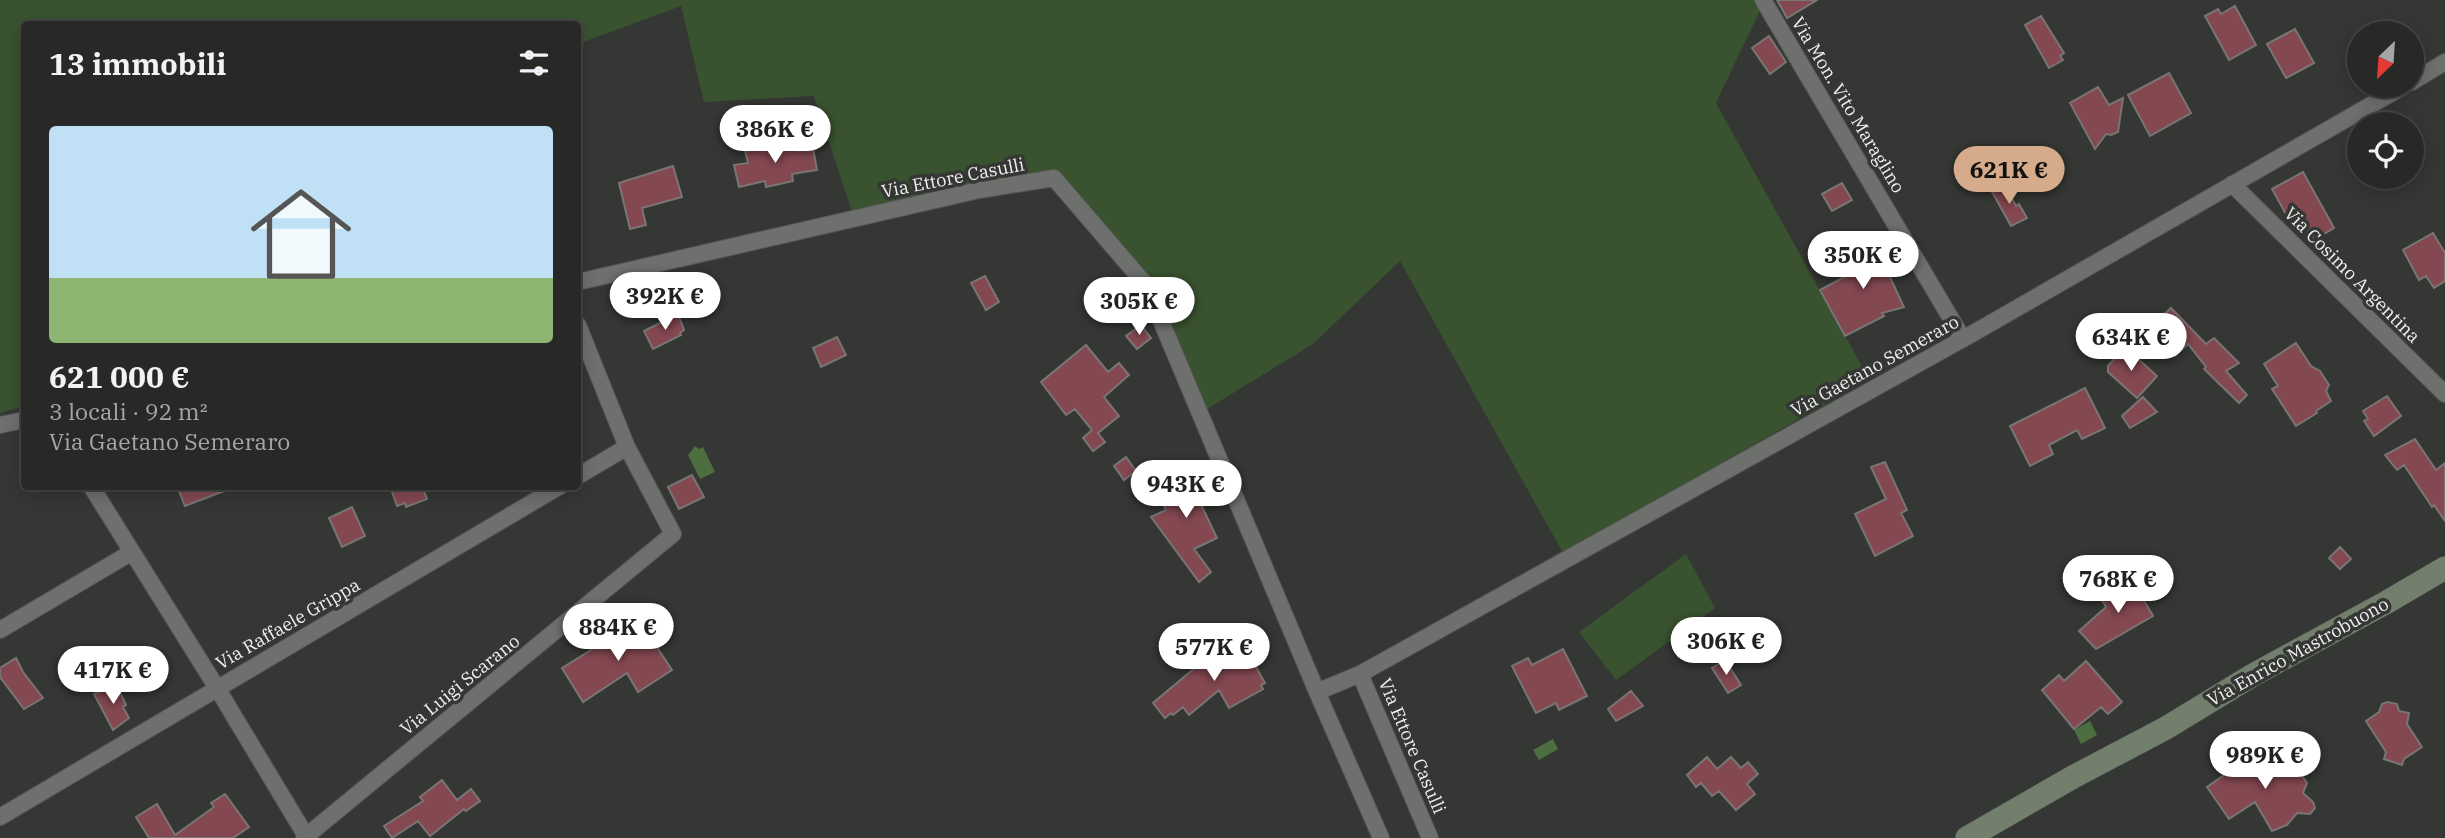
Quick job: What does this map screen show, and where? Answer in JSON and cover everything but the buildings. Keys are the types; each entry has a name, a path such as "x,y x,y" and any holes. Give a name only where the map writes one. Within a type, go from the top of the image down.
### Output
{"street":[{"name":"Via Mon. Vito Maraglino","path":"1763,0 1963,339"},
{"path":"2424,75 2445,62"},
{"name":"Via Gaetano Semeraro","path":"1360,674 1963,339 2383,98"},
{"name":"Via Ettore Casulli","path":"581,281 979,190 1055,178 1146,285 1381,838"},
{"name":"Via Cosimo Argentina","path":"2232,184 2445,394"},
{"path":"581,332 627,447 581,474"},
{"path":"0,425 21,421"},
{"name":"Via Luigi Scarano","path":"305,837 673,534 627,447"},
{"path":"93,490 217,688 305,837"},
{"name":"Via Raffaele Grippa","path":"0,817 553,490"},
{"path":"0,630 132,552"},
{"name":"Via Enrico Mastrobuono","path":"1967,838 2073,777 2166,729 2253,675 2387,603 2445,568"},
{"name":"Via Ettore Casulli","path":"1317,692 1360,674 1430,838"}],"shaded area":[{"path":"0,0 1765,0 1716,103 1869,379 1563,553 1400,261 1313,344 1207,409 1148,281 1058,179 853,215 814,96 704,102 681,6 581,43 581,21 21,21 21,407 0,413"},
{"path":"695,446 699,449 703,447 715,472 700,479 688,455"},
{"path":"1686,554 1715,608 1616,680 1579,632"},
{"path":"2090,721 2097,735 2081,744 2074,730"},
{"path":"1553,739 1558,749 1539,760 1533,750"}]}
